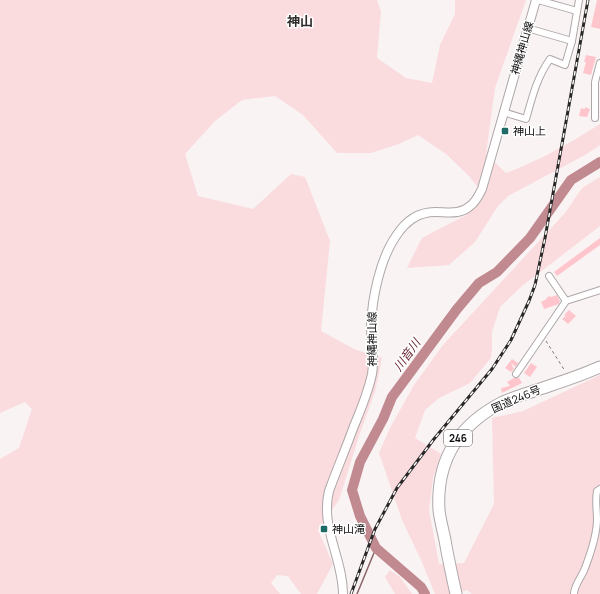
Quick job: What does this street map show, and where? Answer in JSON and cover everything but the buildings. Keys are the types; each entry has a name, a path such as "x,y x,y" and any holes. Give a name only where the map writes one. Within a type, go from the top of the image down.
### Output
{"highway":[{"name":"国道246号","path":"456,594 439,512 438,497 444,465 451,449 470,424 483,414 504,402 600,367"}],"main road":[{"name":"神縄神山線","path":"342,594 343,584 328,526 326,500 328,491 368,391 373,360 371,328 373,300 385,258 395,237 405,224 414,217 424,213 461,212 474,202 482,189 527,28 537,0"}],"street":[{"path":"537,0 577,11"},
{"path":"503,112 526,119 542,69 550,60 565,65 572,40 579,0"},
{"path":"527,28 572,40"},
{"path":"594,118 595,82 600,64"},
{"path":"550,276 566,300"},
{"path":"516,374 566,300 600,290"},
{"path":"574,594 574,590 585,569 594,536 597,521 595,498 597,491 600,489"}],"path":[{"path":"543,336 567,375"}],"shaded area":[{"path":"0,0 377,0 381,12 377,58 406,78 432,83 440,45 455,14 455,0 526,0 495,88 486,154 506,173 554,151 600,124 600,145 585,155 508,196 498,206 475,242 449,265 407,268 422,238 466,215 484,195 468,175 446,154 418,135 399,144 371,153 337,153 303,115 275,96 242,100 215,121 185,154 198,196 253,209 291,174 305,177 330,241 321,331 354,349 382,358 375,392 360,433 339,500 318,530 333,564 317,594 301,594 288,576 277,575 271,583 280,594 0,594 0,459 19,448 32,409 25,402 0,413"},
{"path":"600,177 600,226 522,286 500,307 492,332 491,358 470,383 439,398 425,410 415,438 441,454 433,478 429,510 439,564 464,563 494,504 492,418 523,411 600,375 600,594 472,594 467,590 456,594 435,594 402,520 379,453 390,428 414,385 443,345 565,213 582,188"},
{"path":"390,570 400,577 412,594 395,594 385,577"}],"waterway":[{"name":"川音川","path":"425,594 421,587 376,548 360,516 352,490 360,462 383,419 392,397 457,309 479,283 497,272 530,238 571,180 600,162"},
{"path":"357,594 376,548"}],"railway":[{"path":"351,594 375,529 397,488 434,439 492,369 511,340 529,301 535,285 545,238 588,0"}],"place":[{"name":"神山上","path":"505,131"},
{"name":"神山滝","path":"324,529"}],"district":[{"name":"神山","path":"300,21"}]}
